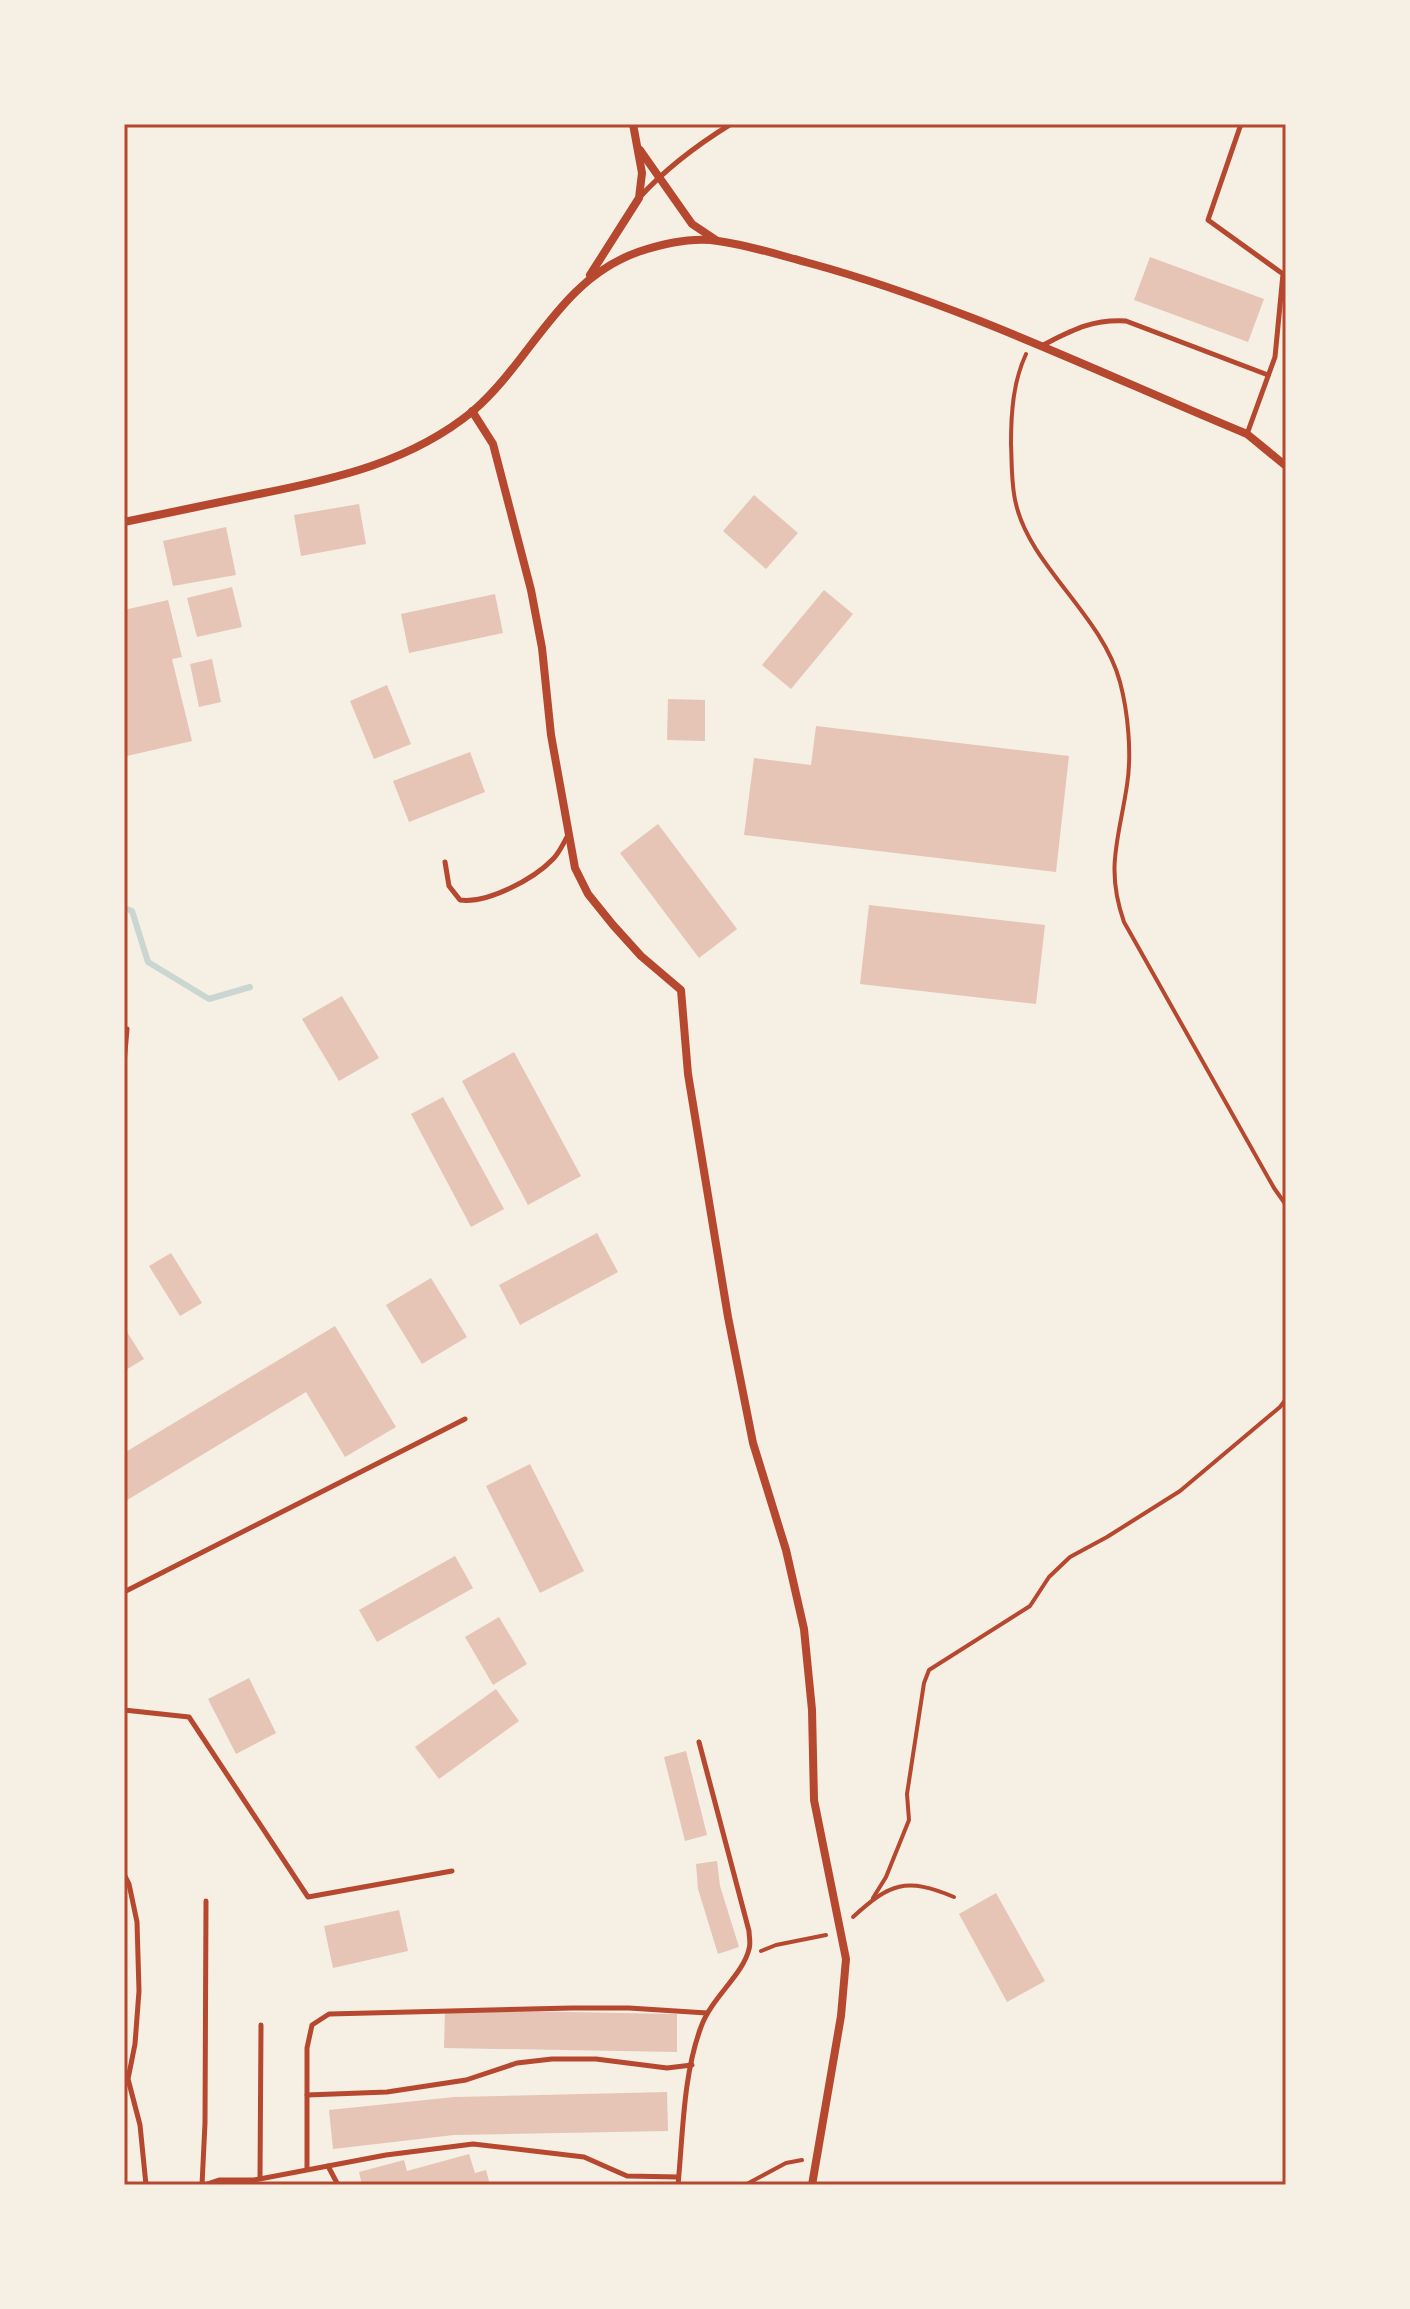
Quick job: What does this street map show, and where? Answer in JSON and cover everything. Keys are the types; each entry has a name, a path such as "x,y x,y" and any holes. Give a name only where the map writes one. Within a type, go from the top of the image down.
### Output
{"street":[{"path":"124,522 354,473 405,454 472,411 588,279 639,198 642,173 633,124"},
{"path":"639,149 692,224 716,240 864,278 937,303 1247,434 1286,466"},
{"path":"588,279 638,253 667,245 716,240"},
{"path":"472,411 493,444 531,590 542,648 551,735 567,837 575,868 588,894 641,956 681,990 688,1074 731,1331 753,1443 786,1550 804,1629 812,1710 814,1800 846,1959 841,2016 812,2185"}],"lane":[{"path":"639,198 658,177 731,124"},
{"path":"1241,124 1208,220 1283,274 1275,357 1247,434"},
{"path":"1040,346 1103,319 1126,321 1268,375"},
{"path":"445,862 449,886 460,900 472,902 531,878 555,858 567,837"},
{"path":"124,1064 127,1029"},
{"path":"124,1592 465,1419"},
{"path":"124,1710 189,1717 308,1897 452,1871"},
{"path":"678,2185 692,2065 700,2029 707,2013 740,1969 749,1949 749,1931 699,1742"},
{"path":"124,1874 137,1922 139,1991 135,2044 126,2079 140,2125 146,2185"},
{"path":"206,1901 203,2185 219,2180 257,2181 386,2155 473,2144 584,2157 627,2176 678,2177"},
{"path":"307,2169 307,2048 312,2025 329,2014 572,2008 707,2013"},
{"path":"257,2181 261,2025"},
{"path":"307,2095 387,2092 466,2080 517,2063 552,2059 596,2059 667,2068 692,2065"},
{"path":"328,2166 338,2185"}],"path":[{"path":"1031,342 1019,368 1013,400 1012,459 1016,505 1038,550 1102,640 1120,682 1125,713 1128,781 1113,859 1115,896 1124,922 1286,1205"},
{"path":"873,1898 886,1877 909,1820 907,1794 924,1683 929,1670 1030,1606 1049,1577 1070,1557 1180,1491 1286,1399"},
{"path":"745,2185 786,2163 816,2157"}],"building":[{"path":"1150,257 1264,299 1248,342 1134,300"},
{"path":"754,495 798,533 766,569 723,531"},
{"path":"359,504 366,544 301,556 294,515"},
{"path":"226,527 236,575 173,586 163,541"},
{"path":"232,587 242,627 197,637 187,598"},
{"path":"824,590 853,614 791,689 762,665"},
{"path":"495,594 503,633 409,653 401,614"},
{"path":"168,600 182,657 172,659 192,741 127,756 124,742 124,610"},
{"path":"212,659 221,702 199,707 190,664"},
{"path":"387,685 411,744 374,759 350,701"},
{"path":"668,699 705,700 705,741 667,740"},
{"path":"816,726 1069,756 1056,872 744,835 754,758 811,765"},
{"path":"470,752 485,792 409,822 393,781"},
{"path":"658,824 737,929 699,958 620,853"},
{"path":"869,905 1045,925 1036,1004 860,984"},
{"path":"342,996 379,1058 339,1081 302,1019"},
{"path":"514,1052 581,1176 528,1205 462,1081"},
{"path":"443,1097 504,1209 471,1227 411,1114"},
{"path":"597,1233 618,1272 520,1325 499,1285"},
{"path":"171,1253 202,1303 180,1316 149,1266"},
{"path":"431,1278 467,1337 422,1364 386,1305"},
{"path":"335,1326 396,1427 345,1457 306,1392 124,1502 124,1453"},
{"path":"124,1327 144,1359 124,1371"},
{"path":"530,1464 584,1571 540,1593 486,1486"},
{"path":"455,1556 473,1588 377,1642 359,1610"},
{"path":"499,1617 527,1664 493,1685 465,1637"},
{"path":"249,1678 276,1733 236,1754 208,1699"},
{"path":"496,1689 519,1721 439,1779 415,1747"},
{"path":"686,1751 707,1835 685,1841 664,1757"},
{"path":"717,1861 720,1886 739,1947 718,1954 698,1889 696,1864"},
{"path":"996,1893 1045,1981 1007,2002 959,1914"},
{"path":"399,1910 408,1951 333,1968 324,1926"},
{"path":"445,2010 677,2014 677,2052 444,2048"},
{"path":"667,2092 668,2131 454,2135 333,2149 329,2110 454,2097"},
{"path":"469,2154 475,2173 486,2170 490,2185 362,2185 359,2172 404,2160 407,2171"}],"waterway":[{"path":"124,908 132,911 148,962 209,999 250,987"}]}
